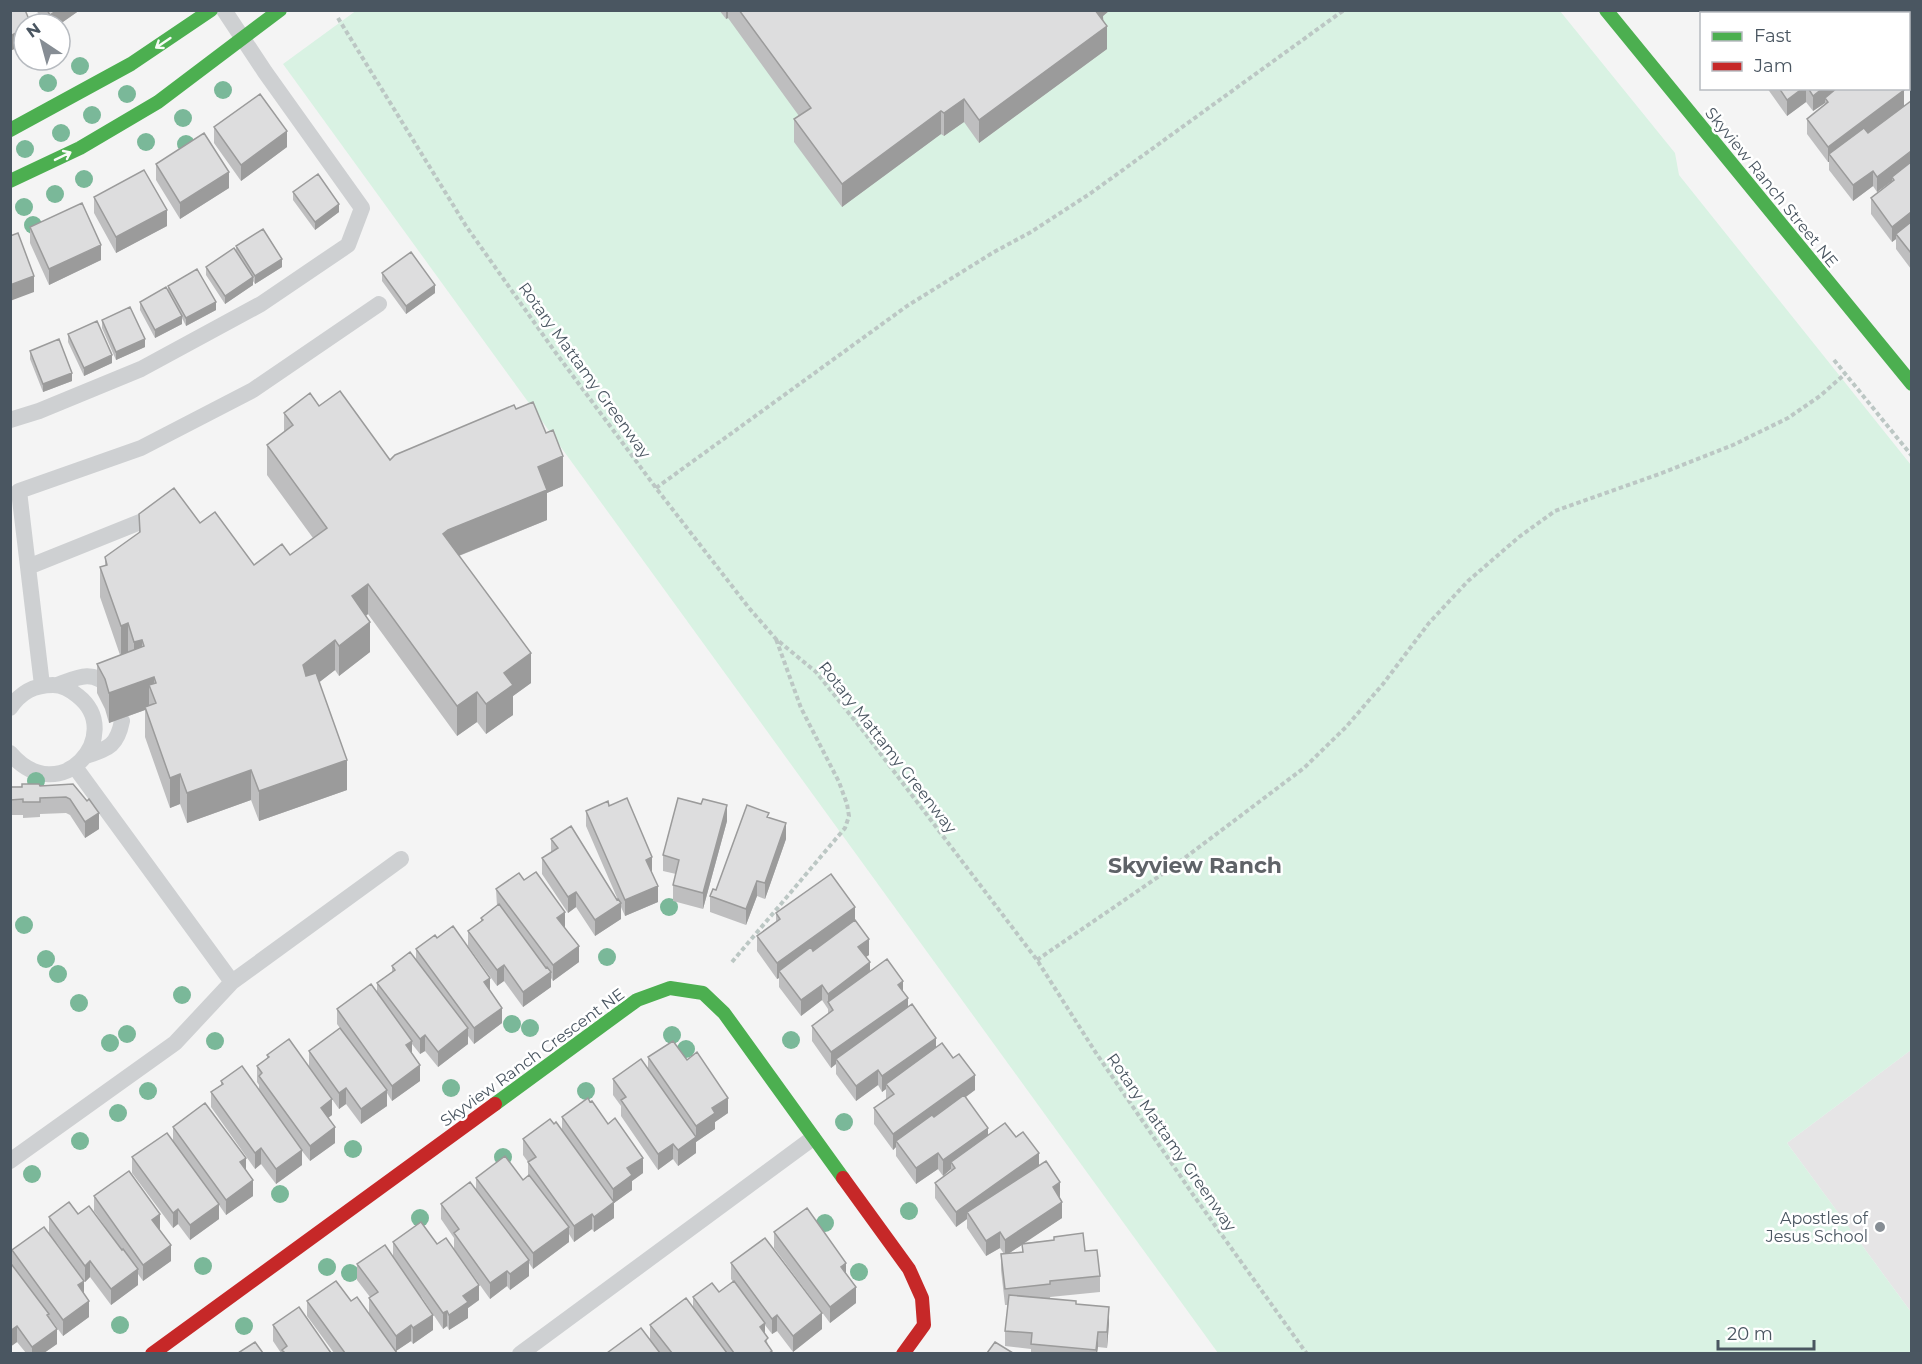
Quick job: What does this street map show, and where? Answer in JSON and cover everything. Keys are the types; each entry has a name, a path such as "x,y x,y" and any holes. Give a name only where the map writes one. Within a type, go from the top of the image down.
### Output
{"street":[{"path":"10,130 131,64 212,10"},
{"path":"10,181 80,148 158,102 280,10"},
{"name":"Skyview Ranch Street NE","path":"1609,11 1911,384"},
{"name":"Skyview Ranch Crescent NE","path":"152,1353 637,1000 670,988 703,993 724,1013 909,1269 922,1298 924,1325 903,1353"}],"lane":[{"path":"10,420 39,411 141,369 261,304 348,245 362,208 224,10"},
{"path":"50,685 28,567 19,491 141,448 253,390 379,303"},
{"path":"28,567 155,516"},
{"path":"10,708 16,699 28,690 83,675 102,679 110,687"},
{"path":"50,685 71,690 83,700 91,713 95,728 93,743 80,762"},
{"path":"10,753 19,764 31,772 46,775 62,774 107,749 119,736 122,721"},
{"path":"80,762 232,982"},
{"path":"10,1161 175,1042 232,982 401,859"},
{"path":"520,1353 813,1138"}],"path":[{"path":"656,488 907,306 1031,232 1091,193 1344,10"},
{"name":"Rotary Mattamy Greenway","path":"338,18 466,226 553,349 749,608 776,639 816,672 1037,960 1096,1053 1194,1196 1307,1353"},
{"path":"1834,360 1911,456"},
{"path":"1037,960 1174,866 1304,768 1346,727 1383,684 1429,623 1468,581 1519,537 1555,511 1733,445 1788,418 1820,396 1845,374"},
{"path":"732,962 845,828 849,816 839,782 801,708 776,639"}],"shaded area":[{"name":"Apostles of Jesus School","path":"1911,1050 1911,1312 1787,1143"}],"green space":[{"path":"357,10 1560,11 1675,153 1679,175 1911,465 1911,1050 1787,1143 1911,1312 1911,1353 1218,1353 283,64"}],"building":[{"path":"10,10 25,10 26,12 12,12 12,35 10,36"},
{"path":"739,10 1095,10 1107,26 979,120 964,99 944,113 941,111 842,184 794,119 811,108"},
{"path":"1722,10 1755,10 1752,12 1723,12"},
{"path":"1766,10 1838,10 1836,12 1764,12"},
{"path":"1780,90 1800,90 1787,100"},
{"path":"1809,90 1820,90 1813,96"},
{"path":"1835,90 1904,90 1828,147 1807,119 1828,102 1825,98"},
{"path":"260,94 287,131 241,165 214,127"},
{"path":"1911,101 1911,151 1877,177 1873,171 1853,185 1829,154 1864,128 1868,133"},
{"path":"204,133 229,172 180,203 156,164"},
{"path":"1911,162 1911,212 1892,227 1871,198 1894,180 1892,177"},
{"path":"144,170 167,210 116,237 94,197"},
{"path":"318,174 339,204 315,222 293,192"},
{"path":"82,203 101,245 49,269 30,227"},
{"path":"1911,222 1911,253 1896,234"},
{"path":"263,229 282,259 255,276 236,246"},
{"path":"18,233 34,276 10,285 10,236"},
{"path":"234,248 253,277 225,296 206,267"},
{"path":"411,252 435,285 406,306 382,273"},
{"path":"197,269 216,302 186,318 168,286"},
{"path":"166,287 182,316 155,330 140,302"},
{"path":"130,307 145,339 116,352 102,320"},
{"path":"97,321 112,355 84,368 68,334"},
{"path":"59,339 72,373 43,384 30,351"},
{"path":"340,391 390,460 395,455 514,405 516,409 533,402 546,433 553,430 563,456 538,467 547,490 443,534 531,653 504,673 513,685 486,704 477,692 457,706 368,584 352,596 370,622 339,646 335,640 303,665 306,676 316,673 347,760 259,791 251,770 187,793 180,774 170,778 145,707 156,703 149,685 156,683 154,677 109,693 97,664 144,646 142,640 134,642 128,623 121,626 100,567 107,565 105,557 140,532 139,514 174,488 200,523 215,512 254,565 282,544 290,555 327,528 267,445 293,425 284,413 310,393 319,406"},
{"path":"22,784 39,784 40,786 73,784 87,801 89,799 99,813 85,822 70,799 66,797 40,798 40,802 23,802 23,799 10,800 10,787 22,787"},
{"path":"627,798 652,857 646,860 658,886 625,900 586,811 608,801 609,806"},
{"path":"678,798 701,804 703,799 727,805 703,893 673,885 679,860 663,855"},
{"path":"747,805 769,813 767,817 786,823 765,883 757,881 746,909 710,896 713,889 716,890"},
{"path":"571,826 621,903 595,920 576,892 568,897 542,858 558,848 551,839"},
{"path":"536,872 565,912 557,918 579,946 553,965 496,889 519,873 524,880"},
{"path":"831,874 855,907 777,963 757,936 780,919 776,913"},
{"path":"499,904 551,972 523,992 504,965 497,970 468,931"},
{"path":"855,920 869,939 858,947 870,962 828,994 822,985 801,1000 779,971 811,947 813,951"},
{"path":"453,926 490,978 484,982 502,1008 474,1028 416,949 435,935 437,938"},
{"path":"410,952 468,1028 438,1052 425,1035 420,1039 377,983 395,970 392,966"},
{"path":"887,959 903,981 898,985 908,998 831,1052 812,1026 833,1010 828,1002"},
{"path":"371,984 412,1041 406,1045 420,1065 392,1086 337,1009"},
{"path":"912,1004 936,1038 882,1076 878,1070 856,1086 836,1059"},
{"path":"340,1028 387,1090 361,1109 346,1088 339,1093 309,1051"},
{"path":"289,1039 332,1099 321,1108 335,1127 310,1146 259,1076 262,1073 257,1066 269,1057 267,1055"},
{"path":"673,1041 687,1060 697,1052 728,1098 712,1108 715,1113 696,1126 648,1057"},
{"path":"942,1043 953,1058 959,1054 975,1075 893,1134 874,1108 894,1094 886,1084"},
{"path":"641,1059 696,1137 678,1150 673,1144 658,1154 621,1100 626,1097 613,1079"},
{"path":"242,1066 302,1150 276,1169 261,1148 255,1153 211,1092 223,1084 221,1081"},
{"path":"964,1095 988,1128 943,1160 938,1153 916,1168 896,1141"},
{"path":"588,1098 608,1124 615,1118 643,1158 627,1168 632,1175 613,1189 562,1117"},
{"path":"205,1103 246,1158 240,1162 253,1180 226,1200 173,1127"},
{"path":"550,1119 554,1124 556,1122 614,1202 594,1217 592,1214 574,1226 528,1162 536,1157 523,1139"},
{"path":"1005,1123 1016,1137 1023,1132 1039,1153 956,1212 935,1183 955,1168 951,1162"},
{"path":"167,1133 219,1204 190,1225 178,1209 173,1213 132,1157"},
{"path":"505,1156 523,1180 529,1175 569,1227 533,1253 476,1178"},
{"path":"1046,1161 1060,1182 1053,1187 1062,1202 1005,1240 1000,1232 986,1241 967,1212"},
{"path":"129,1171 160,1214 152,1220 171,1245 143,1265 94,1196"},
{"path":"470,1182 529,1260 510,1274 507,1271 490,1283 454,1233 459,1229 441,1204"},
{"path":"69,1202 78,1214 89,1206 138,1269 111,1289 90,1261 85,1266 49,1217"},
{"path":"807,1208 846,1263 841,1267 856,1287 830,1307 774,1232"},
{"path":"421,1222 437,1244 446,1238 479,1285 463,1296 468,1302 449,1315 447,1311 443,1313 393,1242"},
{"path":"44,1227 84,1281 78,1285 89,1301 63,1320 12,1250"},
{"path":"1083,1233 1085,1251 1097,1250 1100,1276 1050,1281 1050,1284 1005,1289 1001,1254 1023,1252 1022,1244"},
{"path":"765,1238 822,1313 793,1336 777,1315 772,1319 731,1263"},
{"path":"385,1245 433,1315 413,1328 411,1325 396,1336 369,1298 378,1292 357,1264"},
{"path":"12,1265 49,1314 47,1315 57,1329 32,1347 17,1326 10,1331 10,1266"},
{"path":"336,1281 351,1301 357,1297 397,1353 345,1353 307,1301"},
{"path":"734,1281 765,1323 760,1327 768,1338 765,1341 772,1351 769,1353 734,1353 693,1297 712,1283 719,1292"},
{"path":"1009,1295 1076,1301 1076,1304 1109,1307 1107,1332 1098,1332 1096,1350 1031,1344 1032,1333 1005,1331"},
{"path":"686,1298 727,1353 672,1353 650,1325"},
{"path":"299,1307 331,1353 285,1353 282,1350 287,1346 273,1325"},
{"path":"641,1328 660,1353 607,1353"},
{"path":"255,1342 263,1353 238,1353"},
{"path":"995,1342 1013,1353 987,1353"}],"traffic: fast":[{"path":"10,130 131,64 211,10"},
{"path":"10,181 80,148 158,102 280,10"},
{"path":"1606,10 1912,384"},
{"path":"495,1104 637,1000 670,988 703,993 724,1013 843,1178"}],"traffic: jam":[{"path":"152,1354 495,1104"},
{"path":"843,1178 909,1269 922,1298 924,1325 903,1354"}],"place":[{"name":"Apostles of Jesus School","path":"1880,1227"}],"district":[{"name":"Skyview Ranch","path":"1195,865"}]}
